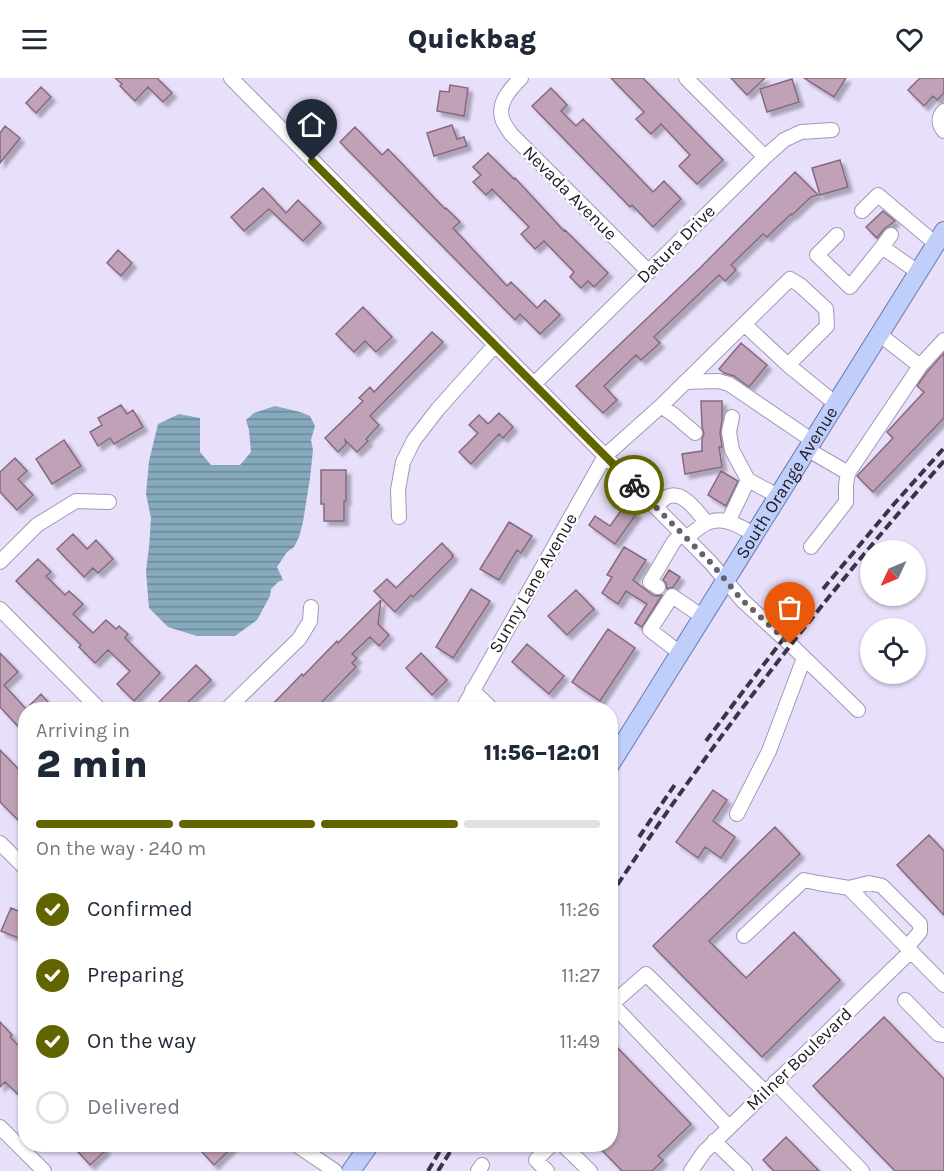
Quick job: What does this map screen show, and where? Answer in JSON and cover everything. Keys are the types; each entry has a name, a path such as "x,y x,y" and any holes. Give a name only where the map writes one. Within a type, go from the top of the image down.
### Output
{"main road":[{"name":"South Orange Avenue","path":"618,752 940,237"},
{"path":"351,1171 364,1152"}],"street":[{"path":"231,78 684,535 742,600 858,710"},
{"name":"Nevada Avenue","path":"521,78 505,96 502,108 503,121 511,134 649,272"},
{"path":"687,78 765,157"},
{"path":"944,111 939,120 939,126 944,131"},
{"name":"Datura Drive","path":"534,384 784,140 801,132 832,130"},
{"path":"862,211 878,195 940,237"},
{"path":"837,235 817,255 850,286 891,235"},
{"path":"882,247 918,272"},
{"name":"Sunny Lane Avenue","path":"466,702 605,456 661,406 790,279 826,309 827,326 788,365"},
{"path":"744,324 788,365 836,404"},
{"path":"879,334 921,366"},
{"path":"811,547 846,502 848,473 921,366 944,340"},
{"path":"399,517 398,490 404,462 414,440 438,409 495,345"},
{"path":"685,382 718,381 729,384 772,413 848,473"},
{"path":"661,406 695,433"},
{"path":"732,417 729,432 732,450 748,480 778,496"},
{"path":"728,522 748,480"},
{"path":"655,507 669,496 678,496 686,500 707,523"},
{"path":"0,562 37,525 75,501 109,502"},
{"path":"703,617 650,582 673,543 707,523 722,520 754,534"},
{"path":"666,593 650,630 680,653"},
{"path":"234,702 299,639 310,621 311,607"},
{"path":"0,609 92,702"},
{"path":"737,814 769,751 804,658"},
{"path":"472,690 485,702"},
{"path":"0,843 18,861"},
{"path":"744,936 804,880 849,888 869,883 882,886 920,924 920,932 909,949"},
{"path":"849,888 944,985"},
{"name":"Milner Boulevard","path":"691,1171 714,1141 909,949"},
{"path":"618,999 645,974 862,1171"},
{"path":"904,1000 938,1034 944,1035"},
{"path":"618,1010 729,1127"},
{"path":"0,1126 18,1144"},
{"path":"714,1141 745,1171"},
{"path":"25,1152 44,1171"},
{"path":"307,1152 335,1171"},
{"path":"544,1152 536,1160 547,1171"},
{"path":"570,1152 590,1171"}],"water":[{"path":"275,406 310,416 315,426 311,440 313,450 310,478 299,537 294,547 287,552 277,567 283,580 271,589 270,596 257,620 235,636 197,636 168,627 149,608 146,571 151,518 146,494 149,461 158,424 179,414 200,418 200,452 211,465 240,465 251,452 246,420 254,413"}],"building":[{"path":"115,78 157,78 172,93 163,102 148,87 135,101"},
{"path":"611,78 643,78 723,160 697,184 679,166 690,155 661,124 651,134 636,119 644,112"},
{"path":"731,78 765,78 747,95"},
{"path":"804,78 846,78 834,97"},
{"path":"920,78 944,78 944,93 937,100 933,96 924,106 908,90"},
{"path":"792,79 799,102 767,112 760,89"},
{"path":"450,85 468,88 464,116 437,111 440,91 449,92"},
{"path":"41,87 51,97 36,113 26,103"},
{"path":"551,88 567,105 561,111 576,126 583,119 653,192 664,181 681,199 653,227 632,205 630,207 532,106"},
{"path":"452,125 457,139 464,137 467,146 434,156 427,133"},
{"path":"5,126 20,138 0,163 0,133"},
{"path":"355,127 382,155 388,149 460,222 453,228 507,286 511,282 537,308 545,300 560,315 540,334 520,314 515,320 340,142"},
{"path":"488,153 608,273 594,287 588,281 581,288 570,277 574,272 544,241 535,249 521,234 529,227 492,189 486,195 473,182 481,175 473,167"},
{"path":"840,160 848,187 820,195 812,168"},
{"path":"795,172 818,195 811,197 767,237 763,234 731,265 736,270 725,281 719,275 654,337 660,343 641,360 636,355 604,386 617,400 603,413 576,386 701,267"},
{"path":"263,188 286,213 298,200 321,223 303,241 269,209 244,231 231,217"},
{"path":"883,211 895,221 877,238 866,227"},
{"path":"118,250 132,263 121,276 107,263"},
{"path":"363,307 392,337 376,352 365,341 354,352 336,334"},
{"path":"432,332 443,342 370,416 379,425 366,439 368,441 357,452 345,440 346,444 338,452 325,438 363,401 359,398 370,387 374,392"},
{"path":"741,343 767,365 749,387 719,369"},
{"path":"944,353 944,418 873,492 857,476 893,438 887,432 924,392 917,386"},
{"path":"701,401 722,401 720,433 722,447 719,447 722,467 685,474 682,454 702,451 704,434"},
{"path":"121,405 127,414 133,410 143,427 114,444 110,438 98,446 90,432 102,425 98,418"},
{"path":"499,413 513,427 503,438 499,434 471,464 459,452 478,433 469,425 479,415 488,424"},
{"path":"64,440 81,466 52,484 36,459"},
{"path":"15,458 27,471 18,479 33,495 17,510 0,492 0,472"},
{"path":"321,470 346,470 344,521 324,521 324,504 321,504"},
{"path":"721,471 738,481 726,506 708,495"},
{"path":"625,505 637,513 615,544 589,525 595,516 610,526"},
{"path":"509,522 532,536 521,553 517,550 499,580 480,569"},
{"path":"73,534 87,549 96,540 113,559 98,573 93,568 84,577 57,549"},
{"path":"442,543 453,557 395,612 374,591 387,579 396,588"},
{"path":"624,547 646,560 633,580 653,595 662,595 642,627 635,623 647,604 626,591 618,604 602,593 612,577 607,575"},
{"path":"38,559 51,572 46,576 65,595 69,591 83,604 73,614 93,633 106,620 116,629 119,626 128,634 125,638 160,673 134,701 117,684 130,671 108,650 95,663 79,647 81,645 16,581"},
{"path":"669,570 680,577 673,587 667,589 663,580"},
{"path":"471,589 490,601 453,658 436,647"},
{"path":"576,590 594,609 567,635 548,616"},
{"path":"381,600 378,624 389,635 379,646 370,637 352,654 357,658 352,663 356,667 322,702 275,702 337,641 338,643"},
{"path":"608,629 635,648 600,701 572,682"},
{"path":"527,644 564,676 549,694 512,662"},
{"path":"0,653 18,672 4,685 20,702 18,726 0,707"},
{"path":"421,653 447,680 432,695 406,668"},
{"path":"196,665 211,680 188,702 159,702"},
{"path":"41,694 48,702 33,702"},
{"path":"0,750 18,769 18,820 0,802"},
{"path":"713,790 727,800 713,821 735,837 721,858 705,847 698,858 676,842"},
{"path":"775,827 800,854 709,941 746,978 794,932 840,980 762,1057 653,946"},
{"path":"929,835 944,851 944,915 897,865"},
{"path":"11,908 18,911 18,938 1,931"},
{"path":"884,1017 944,1079 944,1171 895,1171 813,1086"},
{"path":"0,1022 18,1045 18,1094 5,1082 0,1087"},
{"path":"618,1048 691,1124 658,1156 663,1160 652,1171 622,1171 604,1152 618,1152"},
{"path":"786,1137 819,1171 774,1171 763,1160"},
{"path":"78,1152 104,1152 90,1165"},
{"path":"202,1152 227,1152 214,1165"}],"railway":[{"path":"823,589 944,448"},
{"path":"618,884 688,783 769,673 811,619 944,461"},
{"path":"706,741 804,612"},
{"path":"639,837 676,783"},
{"path":"428,1171 439,1152"},
{"path":"438,1171 450,1152"}],"way so far":[{"path":"634,485 711,563 742,600 790,644"}],"route":[{"path":"312,161 634,485"}]}
